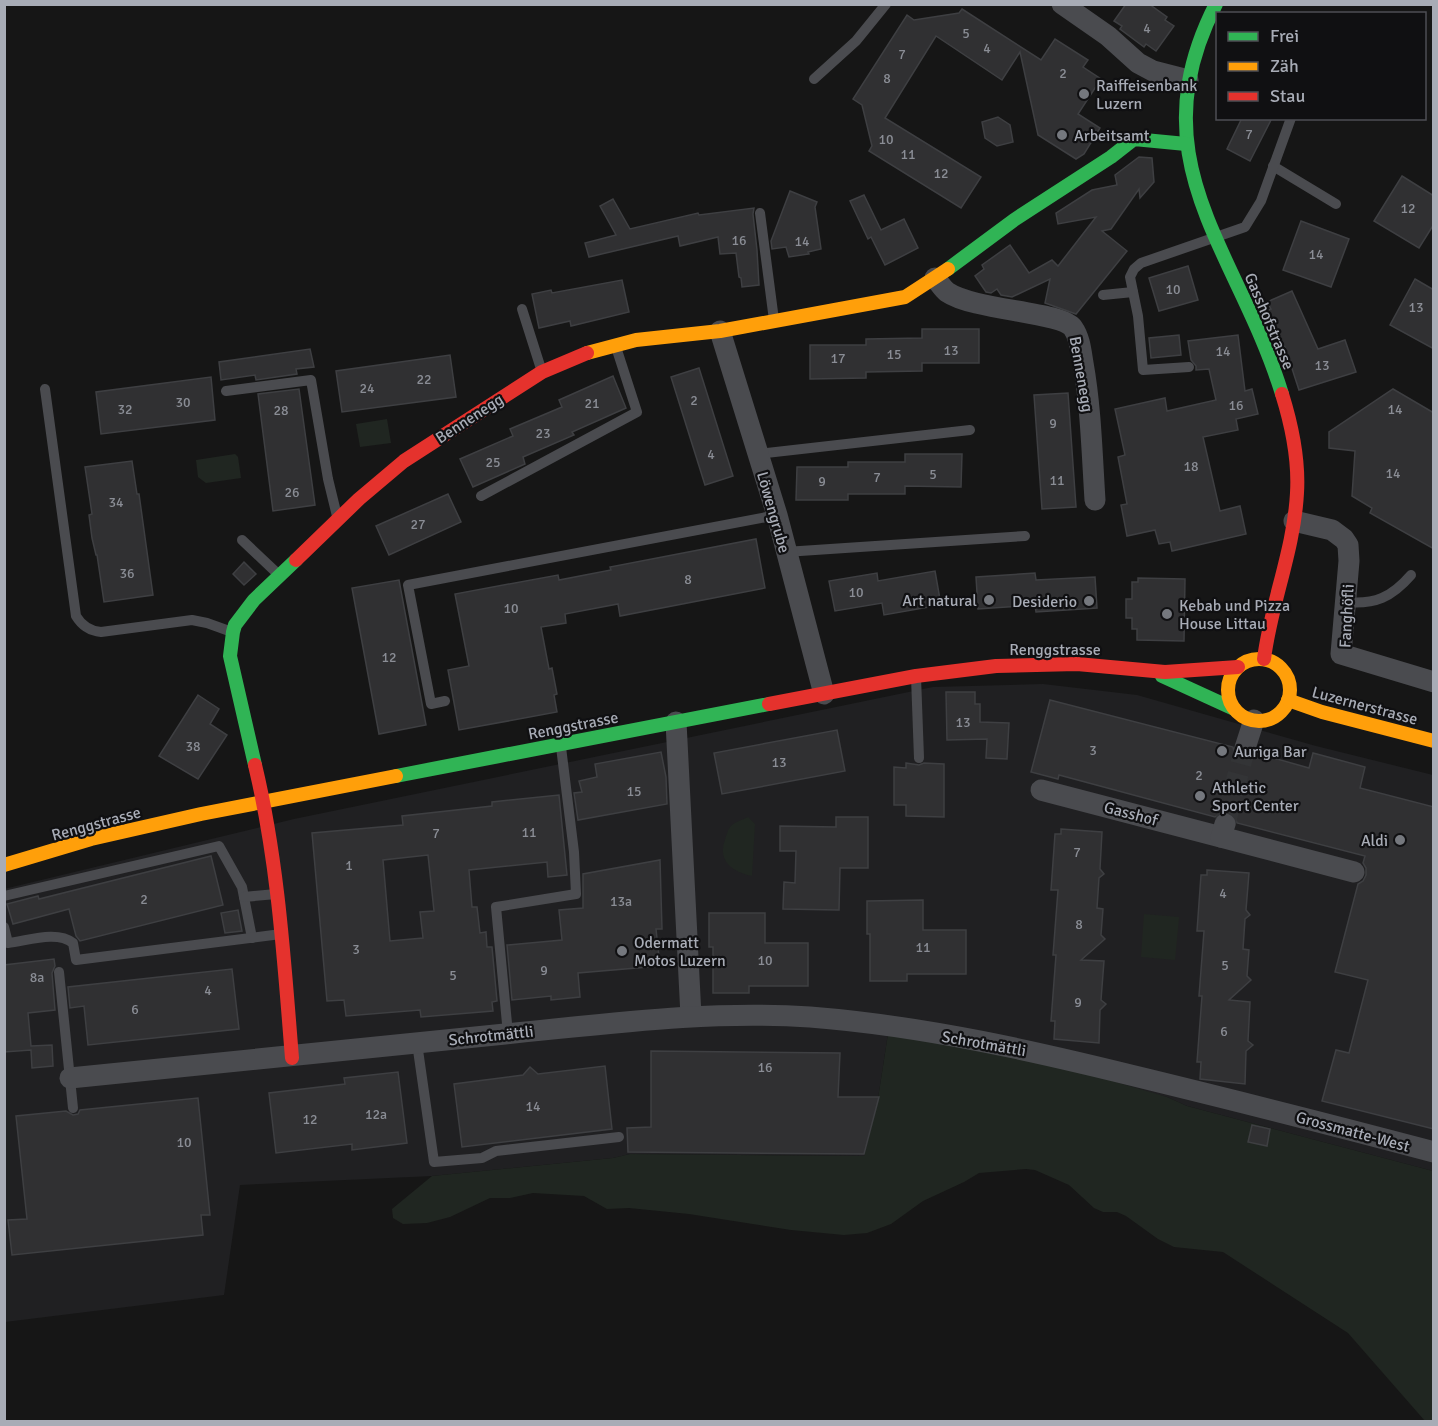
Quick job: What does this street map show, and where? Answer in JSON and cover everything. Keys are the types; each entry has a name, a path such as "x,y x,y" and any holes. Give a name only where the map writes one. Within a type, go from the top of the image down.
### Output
{"street":[{"path":"1062,4 1101,31 1138,63 1153,71 1188,80"},
{"name":"Gasshofstrasse","path":"1216,4 1200,34 1188,80 1185,112 1186,144 1203,206 1284,396 1297,469 1294,521 1268,628 1264,659"},
{"name":"Bennenegg","path":"232,632 254,600 279,575 337,519 404,461 542,372 582,354 615,344 645,338 720,331 905,297 1014,220 1111,157 1130,141 1134,139 1186,144"},
{"name":"Bennenegg","path":"935,278 945,291 964,301 1052,317 1072,325 1078,335 1088,392 1095,500"},
{"name":"Löwengrube","path":"720,331 777,515 824,694"},
{"name":"Fanghöfli","path":"1294,521 1326,527 1344,539 1349,552 1341,654 1434,682"},
{"path":"232,632 230,656 264,802 282,934 292,1058"},
{"path":"1254,659 1264,659 1275,663 1288,678 1290,689 1288,700 1279,714 1271,718 1254,720 1239,714 1234,709 1229,700 1228,687 1238,667 1254,659"},
{"name":"Renggstrasse","path":"4,865 91,839 201,814 916,676 967,668 1029,664 1094,665 1154,672 1238,667"},
{"name":"Renggstrasse","path":"1154,672 1234,709"},
{"name":"Luzernerstrasse","path":"1288,700 1322,712 1434,741"},
{"path":"1245,748 1254,720"},
{"path":"676,722 691,1016"},
{"name":"Gasshof","path":"1041,790 1223,830 1354,872"},
{"name":"Schrotmättli","path":"70,1078 292,1058 417,1043 691,1016 812,1017 928,1033 1049,1054 1272,1110"},
{"name":"Grossmatte-West","path":"1272,1110 1434,1152"}],"lane":[{"path":"814,79 856,41 886,4"},
{"path":"1188,367 1143,370 1138,316 1130,277 1141,263 1245,227 1261,201 1290,120"},
{"path":"1273,166 1336,204"},
{"path":"760,213 774,321"},
{"path":"1103,295 1133,292"},
{"path":"522,309 542,372"},
{"path":"481,496 637,412 615,344"},
{"path":"226,391 311,380 337,519"},
{"path":"45,390 76,616 80,623 93,632 101,632 192,620 232,632"},
{"path":"758,454 970,430"},
{"path":"446,701 431,704 408,585 777,515"},
{"path":"785,552 1025,536"},
{"path":"242,540 279,575"},
{"path":"1345,602 1367,603 1385,597 1400,588 1411,575"},
{"path":"916,676 919,758"},
{"path":"508,1034 496,907 576,894 574,852 560,744"},
{"path":"4,896 219,846 242,886 252,938"},
{"path":"243,897 276,894"},
{"path":"4,927 8,943 57,936 66,937 73,943 75,960 282,934"},
{"path":"59,972 74,1108"},
{"path":"417,1043 434,1162 482,1158 496,1151 620,1137"}],"shaded area":[{"path":"387,419 391,443 360,447 356,424"},
{"path":"235,454 238,457 241,478 206,483 198,477 196,460"},
{"path":"1043,684 1137,695 1316,746 1433,775 1433,1171 1187,1106 1167,1097 888,1034 877,1105 864,1156 630,1154 613,1158 432,1176 240,1185 224,1295 5,1322 4,889 294,819 933,687"},
{"path":"748,817 755,824 752,876 733,868 725,860 723,854 726,835 730,827"},
{"path":"1144,914 1179,917 1175,960 1141,957"},
{"path":"888,1034 972,1046 1112,1081 1167,1097 1187,1106 1433,1171 1433,1421 1425,1421 1348,1333 1223,1252 1174,1247 1158,1239 1126,1216 1094,1208 1069,1185 1035,1170 979,1173 923,1201 891,1224 867,1233 844,1235 791,1230 689,1214 629,1208 607,1209 584,1196 533,1193 510,1198 490,1198 450,1217 427,1223 403,1224 393,1218 392,1209 432,1176 613,1158 630,1154 864,1156 877,1105"}],"building":[{"path":"1126,4 1149,4 1167,17 1165,20 1174,26 1156,51 1146,44 1144,47 1120,29 1122,26 1114,21"},
{"path":"962,9 1041,60 1055,39 1088,60 1083,67 1101,79 1078,114 1100,128 1084,154 1076,159 1038,135 1020,52 1002,80 936,36 885,118 981,177 961,208 869,151 872,146 862,105 853,99 907,15 914,20 959,13"},
{"path":"998,117 1010,125 1013,142 997,146 985,138 982,122"},
{"path":"1241,120 1271,120 1250,161 1227,149"},
{"path":"1139,157 1152,158 1154,182 1140,198 1139,189 1111,229 1102,231 1127,251 1076,314 1045,303 1050,279 1012,297 1001,295 997,289 991,293 986,292 975,276 984,269 982,265 1010,245 1029,273 1052,260 1058,266 1096,217 1058,224 1056,213 1092,190 1117,185 1115,175"},
{"path":"1402,176 1434,196 1434,224 1419,248 1374,221"},
{"path":"790,191 817,202 815,207 821,249 808,252 809,254 789,257 786,247 772,249 771,241"},
{"path":"864,195 881,230 904,219 918,248 885,265 871,237 868,239 850,201"},
{"path":"613,199 630,229 698,213 699,215 754,208 759,285 742,287 736,253 720,254 718,237 680,246 678,236 589,257 585,243 616,235 600,206"},
{"path":"1301,221 1349,239 1331,287 1283,270"},
{"path":"1188,266 1198,300 1159,311 1149,278"},
{"path":"1415,279 1434,290 1434,349 1390,325"},
{"path":"622,280 629,312 571,326 570,321 539,328 532,294 551,290 552,293"},
{"path":"1292,291 1318,349 1345,340 1356,372 1299,390 1267,302"},
{"path":"922,329 979,329 979,363 922,363 922,371 866,372 866,378 810,379 810,345 866,345 866,339 922,338"},
{"path":"1179,335 1181,355 1151,358 1149,338"},
{"path":"1238,335 1245,391 1252,389 1258,414 1236,419 1238,430 1203,437 1220,511 1240,506 1246,534 1172,551 1170,542 1159,544 1155,530 1127,536 1121,505 1127,504 1118,457 1125,455 1115,409 1165,398 1167,411 1216,400 1209,369 1196,370 1191,360 1188,341"},
{"path":"310,349 314,367 296,369 297,374 256,380 255,375 221,380 219,362"},
{"path":"450,355 456,397 342,412 336,371"},
{"path":"699,368 733,476 705,485 671,377"},
{"path":"613,376 626,408 572,432 574,435 523,457 525,464 473,487 460,459 513,436 510,429 562,407 559,400"},
{"path":"211,377 215,420 101,434 96,392"},
{"path":"299,389 315,505 273,511 258,394"},
{"path":"1393,389 1434,413 1434,549 1370,513 1372,508 1352,496 1355,451 1329,448 1329,432"},
{"path":"1068,393 1076,507 1042,509 1034,395"},
{"path":"905,454 962,454 961,487 905,486 905,494 848,494 848,500 796,500 797,467 848,467 848,462 905,462"},
{"path":"132,461 137,494 139,494 153,595 104,602 92,538 89,515 92,514 85,467"},
{"path":"448,494 461,522 389,555 376,526"},
{"path":"756,539 765,588 620,616 618,604 565,614 566,623 541,627 549,669 552,668 557,694 554,695 557,712 459,730 448,670 469,666 455,594 558,575 559,580 611,570 610,567"},
{"path":"244,562 256,574 244,585 233,574"},
{"path":"935,571 941,605 884,615 882,603 835,611 829,581 877,573 878,581"},
{"path":"1035,573 1036,580 1095,577 1097,608 1036,612 1035,605 978,609 976,577"},
{"path":"1138,578 1185,579 1184,641 1137,640 1137,629 1132,629 1132,618 1126,618 1126,599 1132,599 1132,582 1138,582"},
{"path":"399,580 426,725 379,734 352,588"},
{"path":"946,692 975,692 975,704 980,704 980,722 1009,723 1007,759 986,758 987,739 947,740"},
{"path":"198,695 219,709 210,724 227,735 198,779 159,756"},
{"path":"1050,700 1233,747 1235,756 1242,760 1248,760 1256,753 1309,768 1313,753 1365,767 1360,788 1434,807 1434,1129 1322,1101 1336,1050 1349,1053 1368,980 1335,972 1358,884 1366,875 1363,863 1365,856 1237,823 1235,816 1228,812 1222,812 1215,817 1059,775 1058,779 1031,772"},
{"path":"837,730 845,771 722,794 714,753"},
{"path":"661,752 666,777 667,804 578,820 574,793 582,792 579,781 597,777 595,764"},
{"path":"906,763 944,764 944,817 906,816 906,805 894,805 894,767 906,768"},
{"path":"559,795 567,875 548,877 547,862 469,870 472,907 477,907 480,933 486,932 487,947 492,947 497,1001 492,1002 493,1011 421,1017 420,1010 346,1016 344,1000 327,1001 312,833 403,825 402,816 492,806 492,802","holes":["428,855 434,911 420,912 423,938 390,941 383,860"]},
{"path":"836,817 868,817 868,868 840,868 839,910 783,909 784,882 795,883 796,851 780,851 780,826 836,827"},
{"path":"1061,829 1102,832 1100,869 1104,874 1099,878 1097,908 1103,909 1101,935 1105,939 1081,960 1104,961 1101,1000 1106,1004 1100,1010 1099,1043 1054,1039 1055,1021 1051,1021 1058,890 1051,890 1055,834 1061,834"},
{"path":"211,856 223,905 80,941 76,936 69,909 13,924 7,904 38,896 39,899"},
{"path":"660,860 662,929 656,929 660,966 578,973 580,997 551,1000 551,996 512,1000 507,945 562,940 559,910 583,908 583,874"},
{"path":"1207,870 1249,873 1246,910 1250,915 1245,919 1243,949 1249,950 1247,976 1251,980 1229,1000 1250,1002 1248,1041 1253,1045 1246,1051 1245,1084 1200,1079 1201,1062 1197,1062 1204,931 1197,931 1201,875 1207,875"},
{"path":"923,900 923,930 966,930 966,974 907,974 907,981 870,981 867,901"},
{"path":"238,910 242,931 225,933 221,913"},
{"path":"709,913 765,913 765,943 808,943 808,986 749,986 749,993 713,993 713,947 709,947"},
{"path":"54,959 55,966 52,973 55,1010 28,1013 31,1046 52,1045 53,1066 32,1068 31,1050 4,1052 4,965"},
{"path":"232,969 239,1029 88,1045 84,1006 70,1008 68,987"},
{"path":"651,1051 840,1053 838,1097 879,1097 864,1154 628,1152 627,1128 651,1127"},
{"path":"605,1066 612,1129 462,1147 454,1084 523,1075 530,1067 538,1074"},
{"path":"398,1072 407,1143 352,1150 352,1144 276,1153 269,1093 345,1084 344,1078"},
{"path":"198,1098 210,1215 201,1215 203,1235 12,1255 8,1220 27,1219 16,1116 66,1111 73,1115 78,1114 80,1110"},
{"path":"1252,1125 1270,1129 1267,1146 1248,1142"}],"tunnel":[{"path":"1225,824 1245,748"}],"traffic: fast":[{"path":"1216,4 1194,60 1186,111 1190,159 1202,204 1263,342 1282,394"},
{"path":"948,269 1014,220 1111,157 1134,139 1186,144"},
{"path":"255,765 230,656 233,632 235,625 254,600 296,560"},
{"path":"1162,676 1234,709"},
{"path":"396,776 769,704"}],"traffic: slow":[{"path":"587,353 636,340 720,331 905,297 948,269"},
{"path":"1259,659 1276,664 1281,668 1285,673 1290,690 1285,707 1281,712 1276,716 1259,721 1242,716 1237,712 1233,707 1228,690 1233,673 1237,668 1242,664 1259,659"},
{"path":"1288,700 1322,712 1434,741"},
{"path":"4,865 91,839 201,814 396,776"}],"traffic: jam":[{"path":"296,560 359,499 404,461 542,372 587,353"},
{"path":"1264,659 1292,535 1297,493 1294,443 1282,394"},
{"path":"769,704 916,676 996,666 1077,664 1165,672 1238,667"},
{"path":"255,765 275,874 292,1058"}],"place":[{"name":"Raiffeisenbank Luzern","path":"1084,94"},
{"name":"Arbeitsamt","path":"1062,135"},
{"name":"Art natural","path":"989,600"},
{"name":"Desiderio","path":"1089,601"},
{"name":"Kebab und Pizza House Littau","path":"1167,614"},
{"name":"Auriga Bar","path":"1222,751"},
{"name":"Athletic Sport Center","path":"1200,796"},
{"name":"Aldi","path":"1400,840"},
{"name":"Odermatt Motos Luzern","path":"622,951"}]}
